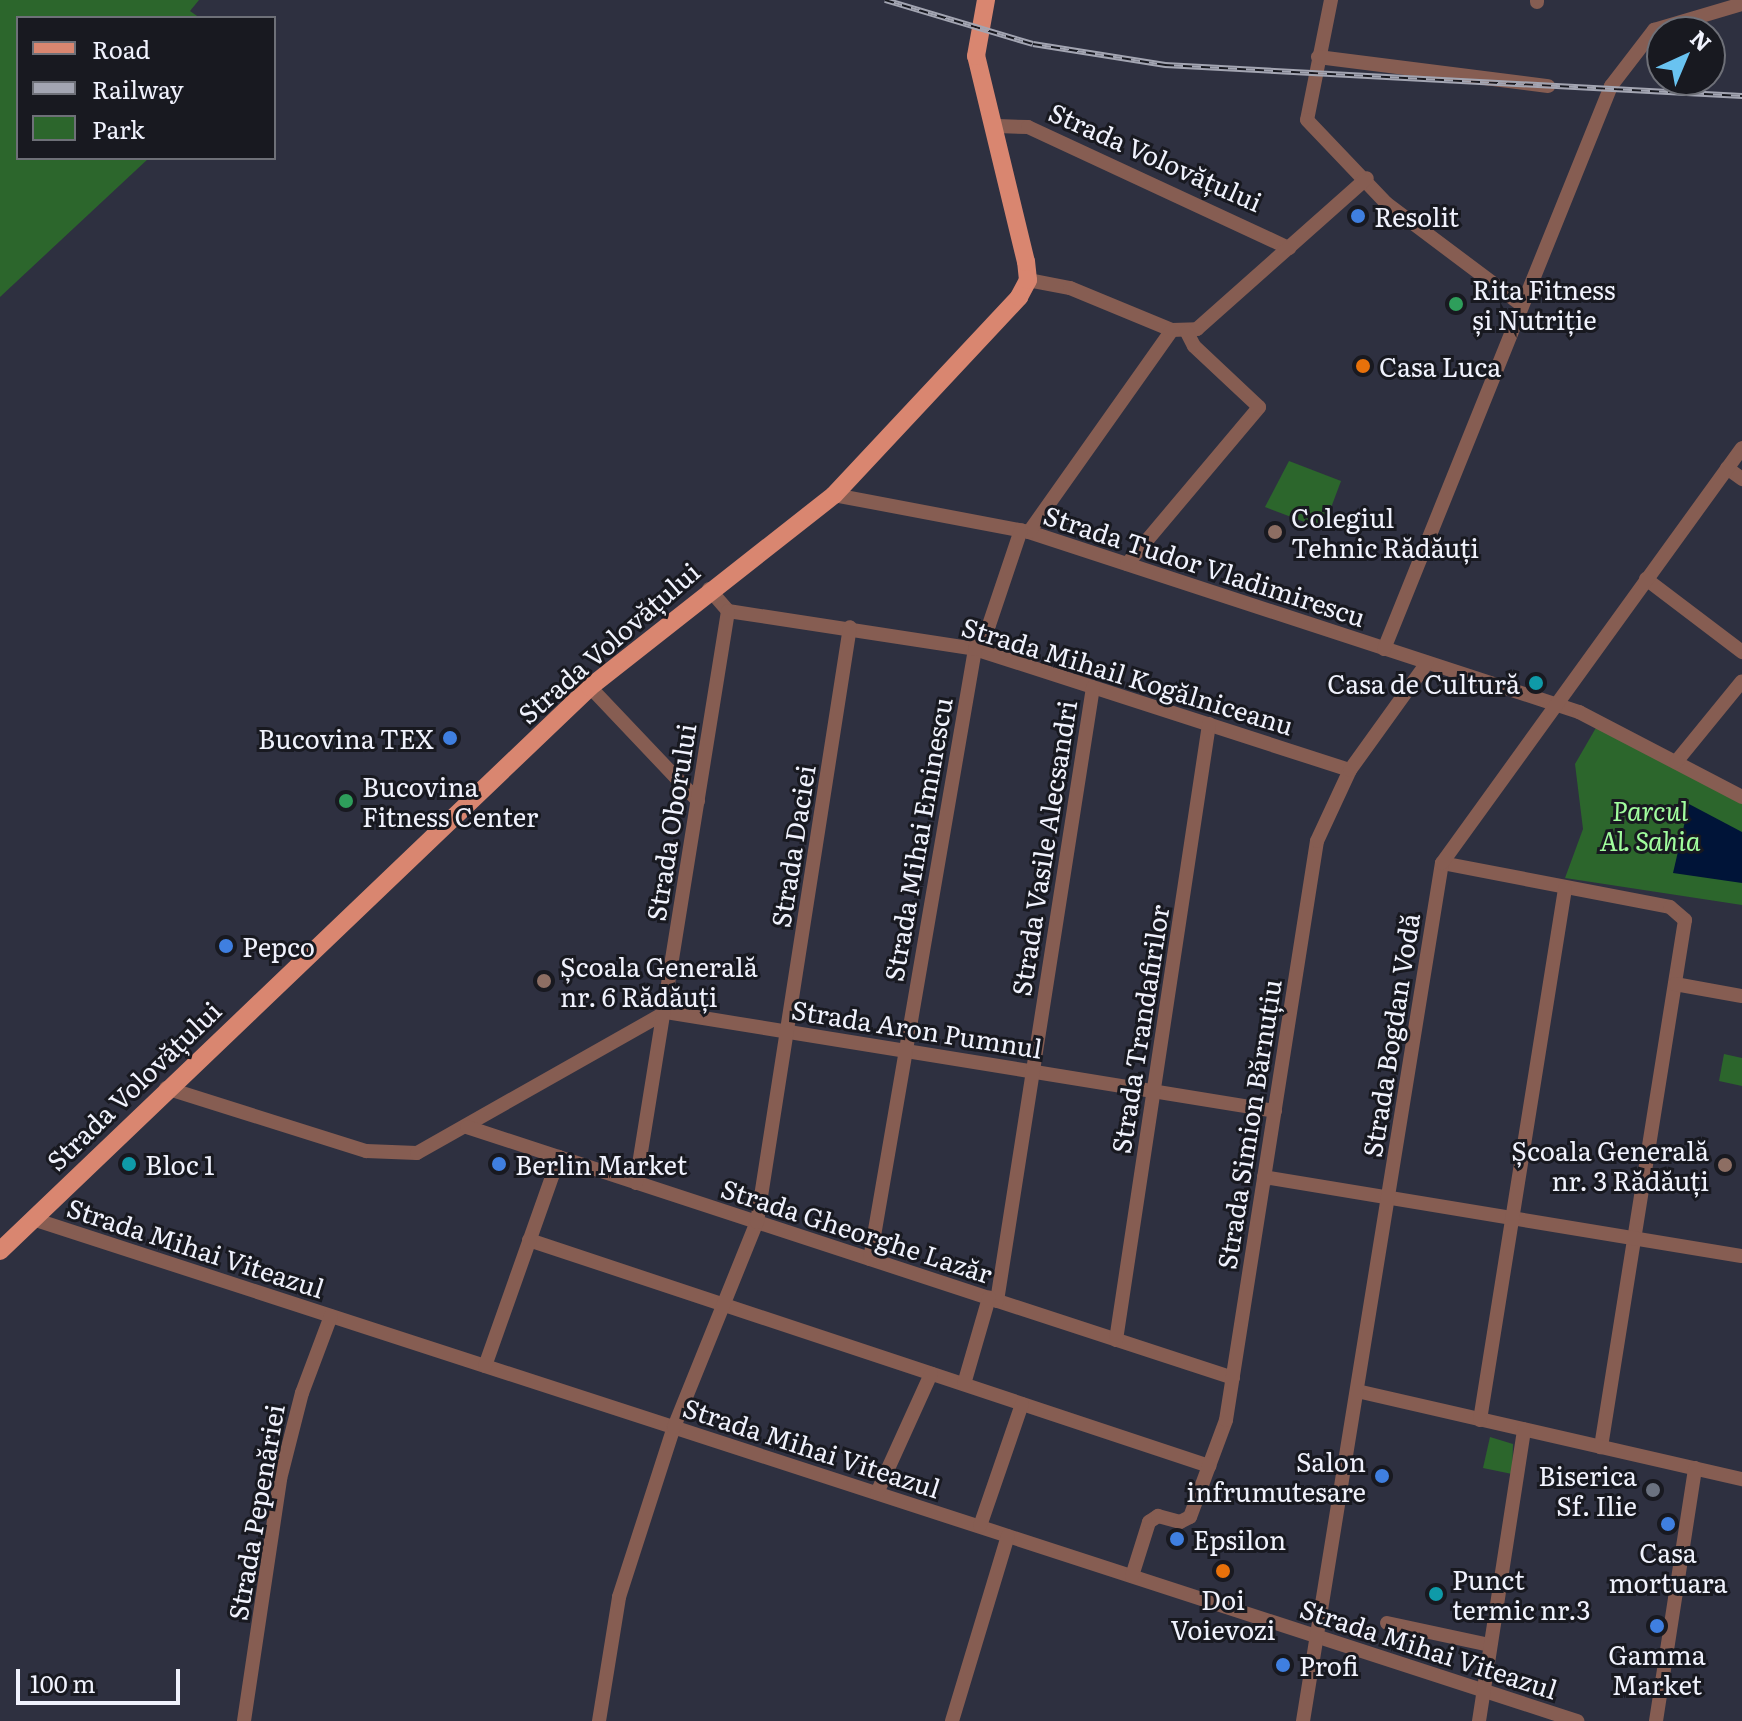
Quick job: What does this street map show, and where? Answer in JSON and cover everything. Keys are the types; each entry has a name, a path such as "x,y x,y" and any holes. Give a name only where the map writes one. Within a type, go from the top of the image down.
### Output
{"main road":[{"path":"986,0 976,56 997,126 1028,280"},
{"name":"Strada Volovățului","path":"0,1251 166,1088 590,687 709,589 834,495 1019,297 1028,280"}],"street":[{"path":"1331,0 1307,120 1367,178 1386,203 1522,305"},
{"path":"1384,649 1611,86 1639,43 1654,30 1742,4"},
{"path":"1318,57 1548,86"},
{"name":"Strada Volovățului","path":"997,126 1028,127 1289,248"},
{"path":"1180,331 1203,325 1367,178"},
{"path":"1028,280 1070,288 1180,331 1259,407 1127,564"},
{"name":"Strada Mihai Eminescu","path":"870,1259 975,649 989,625 1025,531 1180,331"},
{"name":"Strada Bogdan Vodă","path":"1303,1721 1442,863 1742,448"},
{"path":"1727,468 1742,479"},
{"name":"Strada Tudor Vladimirescu","path":"834,495 1025,531 1554,705 1676,762 1742,797"},
{"path":"1646,579 1742,652"},
{"path":"709,589 728,611"},
{"name":"Strada Mihail Kogălniceanu","path":"728,611 850,627 975,649 1350,770"},
{"name":"Strada Oborului","path":"636,1183 666,1012 728,611"},
{"name":"Strada Daciei","path":"599,1721 619,1597 674,1427 757,1222 850,627"},
{"name":"Strada Simion Bărnuțiu","path":"1132,1576 1149,1522 1158,1516 1180,1522 1190,1517 1226,1420 1317,841 1350,770 1427,663"},
{"path":"1676,762 1742,681"},
{"path":"590,687 698,801"},
{"name":"Strada Vasile Alecsandri","path":"964,1384 993,1299 1033,1071 1093,687"},
{"name":"Strada Trandafirilor","path":"1116,1340 1209,724"},
{"path":"1442,863 1670,907 1685,920 1601,1447"},
{"path":"1480,1420 1565,889"},
{"path":"1675,984 1742,996"},
{"path":"166,1088 366,1151 396,1155 417,1153 666,1012"},
{"name":"Strada Aron Pumnul","path":"666,1012 1275,1111"},
{"name":"Strada Gheorghe Lazăr","path":"467,1127 1233,1378"},
{"path":"485,1366 559,1157"},
{"path":"1264,1177 1742,1256"},
{"name":"Strada Mihai Viteazul","path":"33,1219 1317,1636 1482,1693 1577,1721"},
{"path":"529,1240 1209,1466"},
{"name":"Strada Pepenăriei","path":"244,1721 280,1479 302,1393 331,1316"},
{"path":"877,1493 931,1374"},
{"path":"1357,1391 1742,1479"},
{"path":"980,1526 1022,1404"},
{"path":"1479,1721 1524,1429"},
{"path":"1656,1721 1695,1468"},
{"path":"952,1721 1008,1536"},
{"path":"1387,1623 1490,1645"}],"green space":[{"path":"0,0 199,0 190,11 197,16 16,16 16,160 147,160 0,297"},
{"path":"1289,461 1341,481 1323,529 1265,507"},
{"name":"Parcul Al. Sahia","path":"1597,726 1742,804 1742,905 1565,878 1583,829 1575,764"},
{"path":"1724,1054 1742,1058 1742,1086 1719,1081"},
{"path":"1490,1437 1513,1444 1512,1474 1483,1468"}],"water":[{"path":"1689,804 1742,832 1742,883 1673,873"}],"railway":[{"path":"885,0 1033,44 1165,65 1742,96"}],"place":[{"name":"Resolit","path":"1358,216"},
{"name":"Rita Fitness și Nutriție","path":"1456,304"},
{"name":"Casa Luca","path":"1363,366"},
{"name":"Colegiul Tehnic Rădăuți","path":"1275,532"},
{"name":"Casa de Cultură","path":"1536,683"},
{"name":"Bucovina TEX","path":"450,738"},
{"name":"Bucovina Fitness Center","path":"346,801"},
{"name":"Pepco","path":"226,946"},
{"name":"Școala Generală nr. 6 Rădăuți","path":"544,981"},
{"name":"Bloc 1","path":"129,1164"},
{"name":"Berlin Market","path":"499,1164"},
{"name":"Școala Generală nr. 3 Rădăuți","path":"1725,1165"},
{"name":"Salon infrumutesare","path":"1382,1476"},
{"name":"Biserica Sf. Ilie","path":"1653,1490"},
{"name":"Casa mortuara","path":"1668,1524"},
{"name":"Epsilon","path":"1177,1539"},
{"name":"Doi Voievozi","path":"1223,1571"},
{"name":"Punct termic nr.3","path":"1436,1594"},
{"name":"Gamma Market","path":"1657,1626"},
{"name":"Profi","path":"1283,1665"}]}
